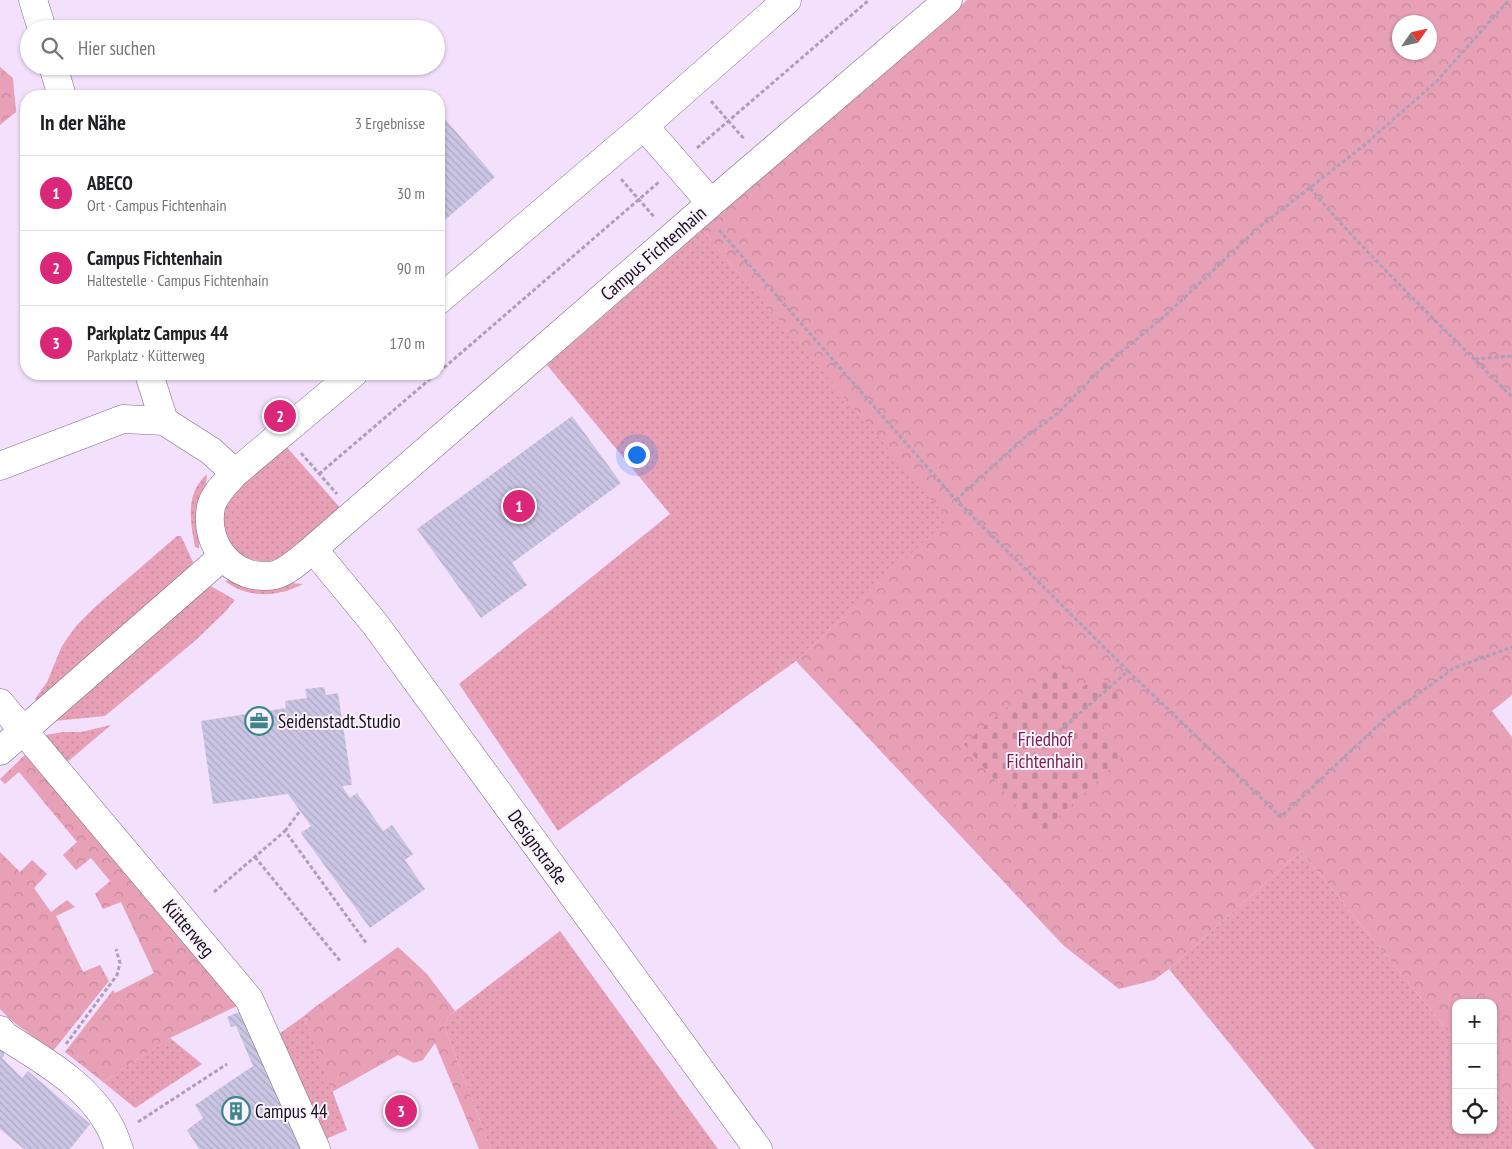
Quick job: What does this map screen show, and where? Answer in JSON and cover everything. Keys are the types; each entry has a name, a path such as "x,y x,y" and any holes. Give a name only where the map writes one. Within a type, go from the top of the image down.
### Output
{"street":[{"path":"33,0 39,20"},
{"path":"445,295 644,126 787,0"},
{"name":"Campus Fichtenhain","path":"222,557 235,568 248,574 260,576 276,574 290,567 948,0"},
{"path":"56,75 60,90"},
{"name":"Campus Fichtenhain","path":"644,126 678,165 707,207"},
{"path":"151,380 164,421"},
{"path":"0,751 222,557 214,544 211,528 211,507 220,488 235,473 346,380"},
{"path":"0,466 123,419 164,421 211,451 235,473"},
{"name":"Designstraße","path":"313,549 375,624 758,1149"},
{"path":"0,703 24,731"},
{"name":"Kütterweg","path":"24,731 249,1000 316,1149"},
{"path":"0,1030 6,1036 63,1073 90,1098 110,1127 117,1143"}],"path":[{"path":"445,366 869,0"},
{"path":"956,500 1022,440 1058,413 1101,369 1168,313 1257,229 1362,147 1436,82 1509,0 1512,3"},
{"path":"694,82 762,159"},
{"path":"604,160 672,237"},
{"path":"1310,188 1336,219 1408,294 1512,397"},
{"path":"707,207 956,500 1128,671 1281,817 1396,710 1454,668 1512,647"},
{"path":"1475,359 1512,356"},
{"path":"320,474 429,380"},
{"path":"1047,742 1128,671"},
{"path":"214,892 285,831 300,811"},
{"path":"285,831 367,944"},
{"path":"255,857 341,962"},
{"path":"51,1065 117,975 120,963 116,949"},
{"path":"117,1143 227,1064"}],"green space":[{"path":"967,0 1512,0 1512,695 1492,711 1512,737 1512,1110 1497,1092 1497,999 1452,999 1452,1036 1301,851 1169,969 1154,980 1119,989 1064,946 796,661 948,519 702,230","holes":["1060,662 1079,688 1121,699 1099,720"]},
{"path":"0,67 13,78 16,112 0,125"},
{"path":"702,230 949,519 796,661 558,831 459,684 670,514 547,365"},
{"path":"284,444 343,511 319,532 277,560 262,562 249,559 240,554 225,536 222,523 223,508 229,495"},
{"path":"207,474 202,495 199,548 195,547 191,508 195,490"},
{"path":"177,536 181,536 193,562 182,578 38,703 35,699 47,682 62,646 76,626 95,607"},
{"path":"233,579 303,584 284,592 263,594 243,591 225,581"},
{"path":"209,585 235,600 196,640 105,716 54,721"},
{"name":"Friedhof Fichtenhain","path":"1061,662 1079,688 1102,678 1122,699 1099,720 1123,756 1040,834 964,744"},
{"path":"111,725 65,764 34,737 63,732 81,732"},
{"path":"29,751 241,1004 170,1038 103,1082 65,1052 113,990 115,993 154,973 121,902 103,909 95,894 110,881 91,858 76,870 63,855 77,842 19,772 5,784 0,779"},
{"path":"1301,851 1452,1036 1452,1134 1497,1134 1497,1092 1512,1110 1512,1149 1315,1149 1169,969"},
{"path":"0,852 20,872 32,860 47,874 34,888 51,912 67,900 75,907 56,916 83,972 100,965 109,981 53,1051 12,1021 0,1009"},
{"path":"560,931 718,1149 491,1149 444,1026 449,1016"},
{"path":"398,947 427,974 455,1011 449,1016 444,1026 491,1149 479,1149 435,1043 423,1060 414,1063 398,1055 332,1092 304,1016"},
{"path":"304,1016 347,1130 321,1141 279,1034"},
{"path":"170,1038 202,1064 135,1108 103,1082"}],"building":[{"path":"445,119 495,177 445,220"},
{"path":"572,416 621,483 512,563 527,585 481,618 417,529"},
{"path":"324,687 326,695 338,693 352,785 342,786 350,798 357,793 383,831 392,825 413,854 405,860 425,889 370,928 301,833 311,826 288,794 213,804 201,721 286,708 285,701 307,698 305,689"},
{"name":"Campus 44","path":"244,1010 303,1149 199,1149 187,1130 203,1118 195,1105 253,1066 236,1026 231,1027 227,1017"},
{"path":"0,1047 4,1050 2,1058 22,1078 28,1071 90,1124 70,1149 24,1149 0,1129"}],"place":[{"name":"Campus Fichtenhain","path":"280,416"},
{"name":"ABECO","path":"519,506"},
{"name":"Seidenstadt.Studio","path":"259,721"},
{"name":"Campus 44","path":"236,1111"},
{"name":"Parkplatz Campus 44","path":"401,1111"}]}
